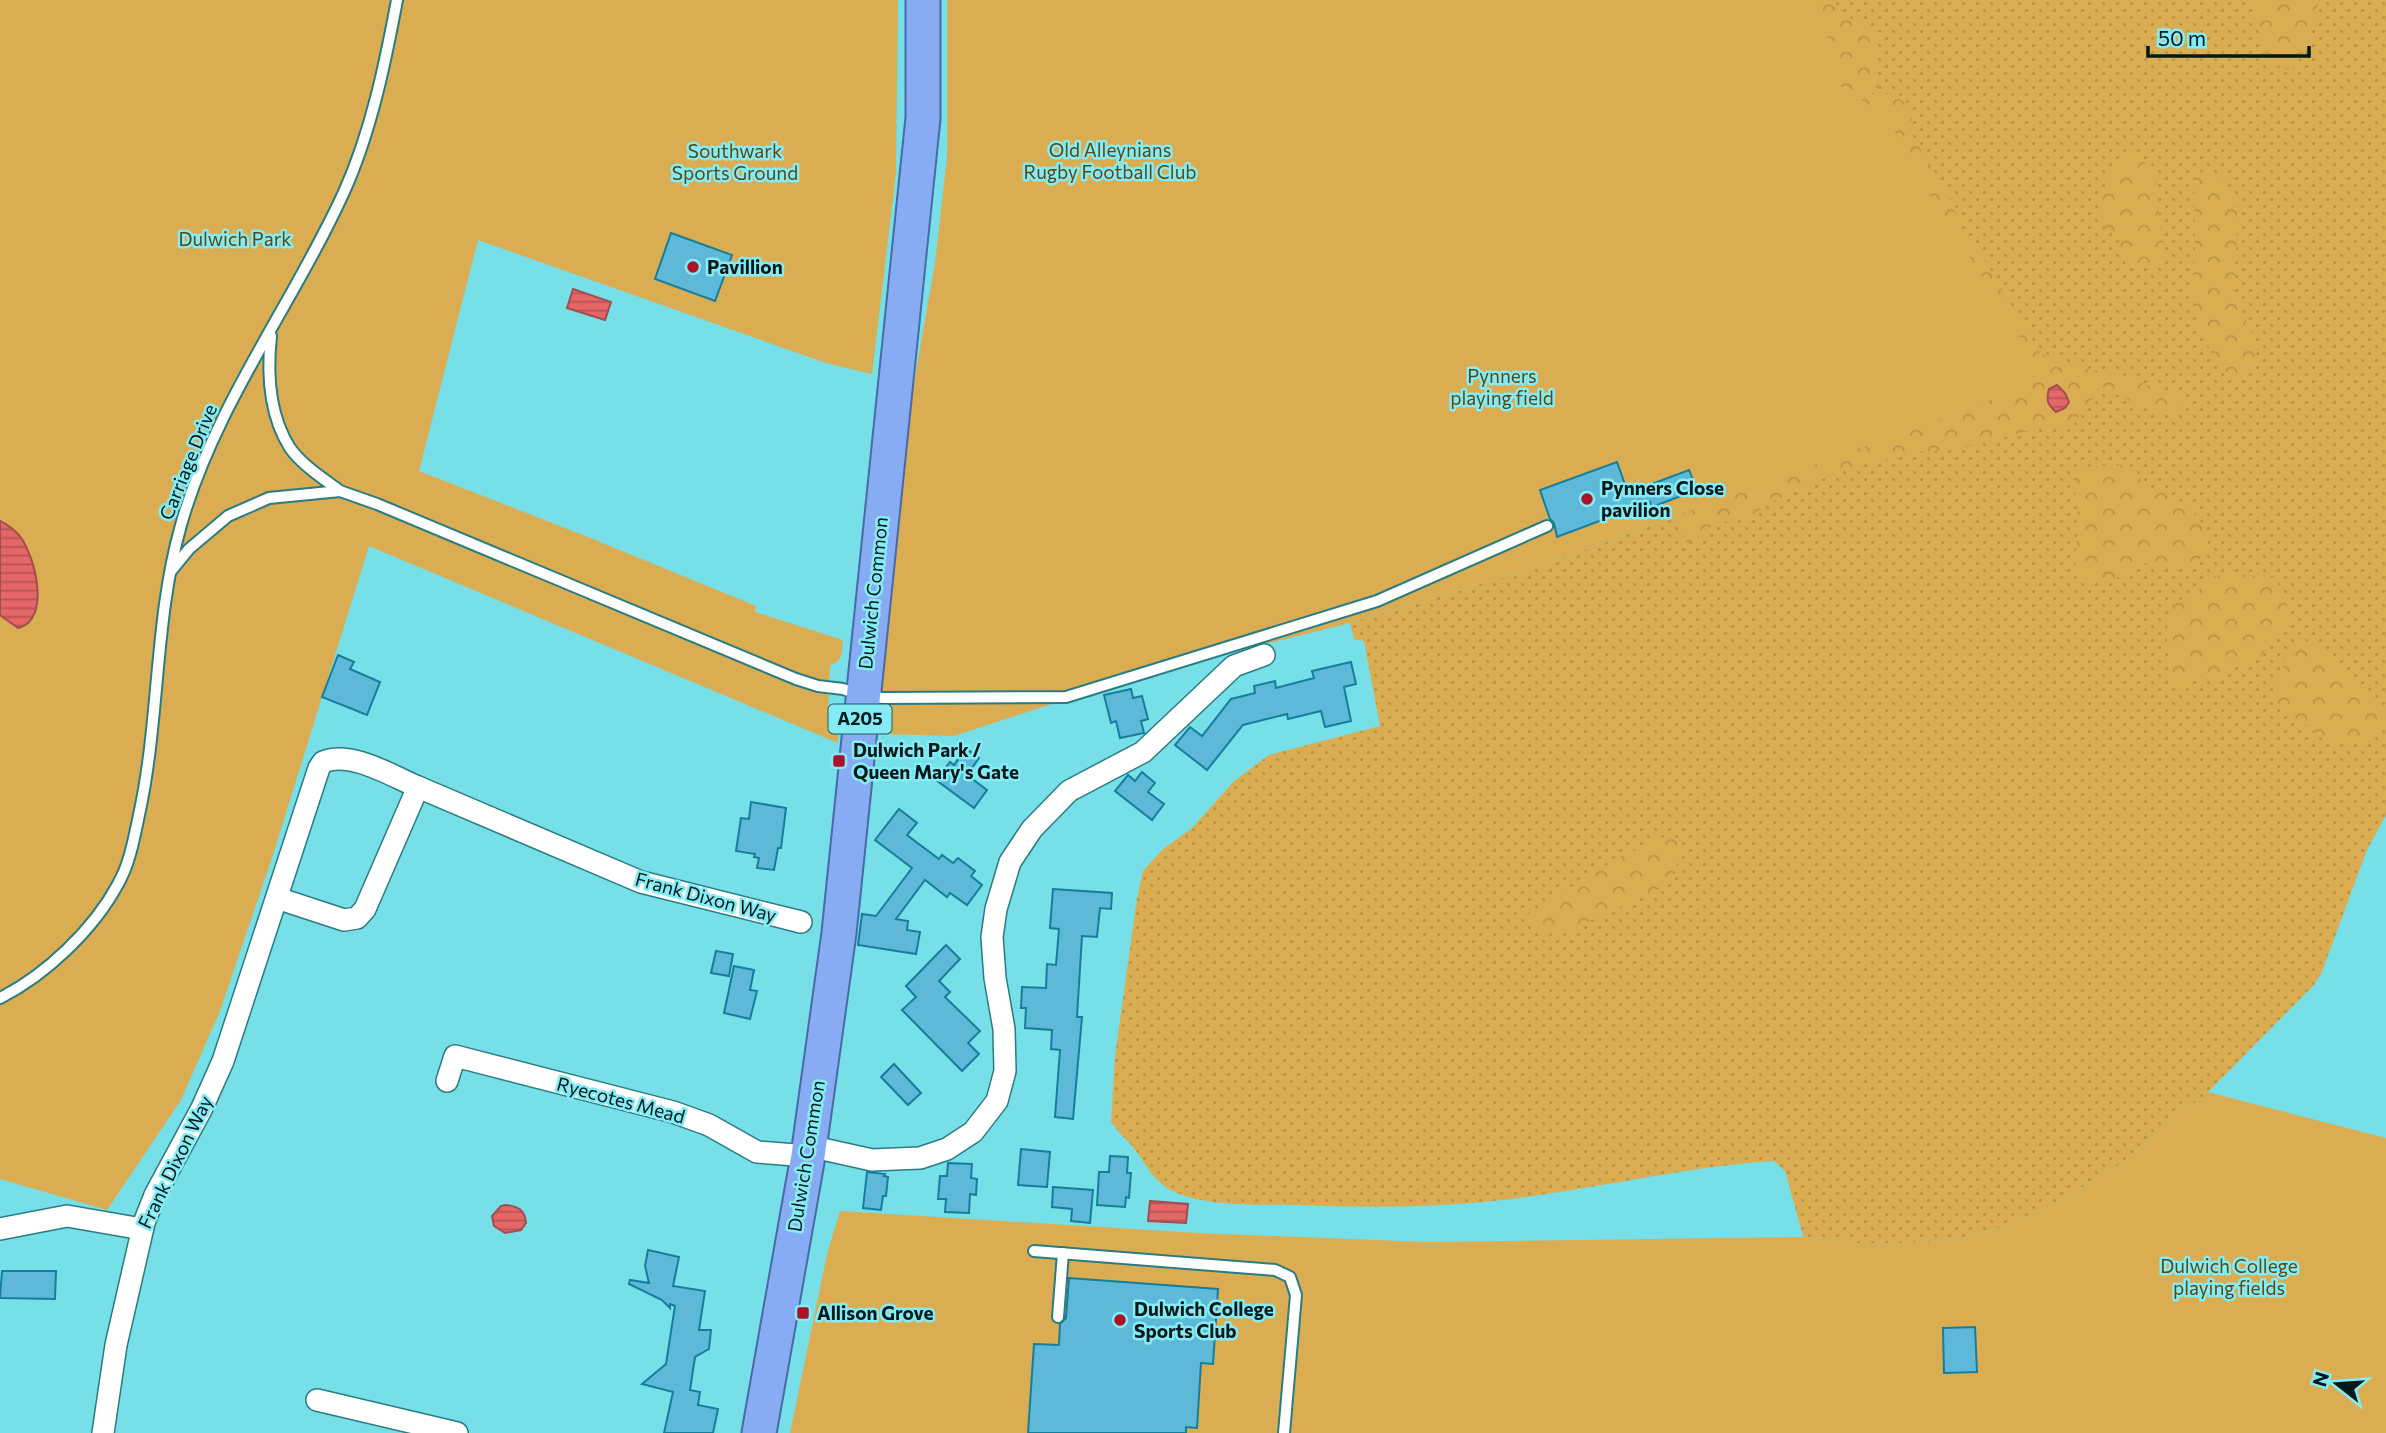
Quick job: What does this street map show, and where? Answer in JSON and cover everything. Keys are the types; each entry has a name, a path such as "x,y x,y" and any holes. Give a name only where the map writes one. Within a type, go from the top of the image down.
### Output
{"highway":[{"name":"Dulwich Common","path":"759,1433 809,1151 840,925 923,118 923,0"}],"street":[{"path":"809,1151 872,1160 920,1158 947,1149 973,1132 996,1101 1005,1071 1004,1029 995,978 992,937 996,909 1010,862 1032,829 1069,791 1143,752 1234,666 1264,655"},
{"name":"Frank Dixon Way","path":"103,1433 116,1345 142,1229 155,1195 202,1108 223,1061 323,762 340,758 358,762 641,882 801,922"},
{"path":"277,898 344,920 357,918 365,909 418,787"},
{"name":"Ryecotes Mead","path":"447,1081 455,1056 673,1112 709,1125 757,1152 809,1151"},
{"path":"0,1229 67,1216 142,1229"},
{"path":"317,1400 457,1433"}],"lane":[{"name":"Carriage Drive","path":"0,998 52,963 105,905 119,883 130,854 152,744 162,616 181,525 231,401 272,330 345,190 368,124 397,0"},
{"path":"272,330 268,361 270,394 280,425 291,448 340,491 377,503 796,680 818,687 843,689 863,696 1066,697 1377,601 1547,526"},
{"path":"170,572 207,532 228,516 249,505 269,498 340,491"},
{"path":"1034,1251 1275,1270 1290,1277 1296,1295 1284,1433"},
{"path":"1058,1317 1063,1253"}],"green space":[{"name":"Dulwich Park","path":"0,0 898,0 896,173 872,374 826,363 478,240 419,471 756,606 755,612 843,640 840,658 830,665 828,712 837,721 838,743 369,546 272,858 220,1011 181,1100 107,1210 0,1179"},
{"name":"Pynners playing field","path":"947,0 1810,0 1842,68 1833,81 1887,117 1933,201 2032,355 2035,366 2032,377 2018,390 1538,567 1350,623 1217,656 1070,698 954,736 880,734 887,587 909,411 935,263 947,157"},
{"path":"1786,0 1834,0 1836,14 1882,33 1874,53 1879,86 1867,94 1896,94 1911,110 1913,137 1948,194 1964,234 1985,261 2041,354 2077,367 2115,374 2185,398 2174,414 2149,410 2102,387 2074,423 2043,427 1958,449 1917,452 1845,469 1775,500 1747,518 1717,523 1687,544 1677,524 1679,512"},
{"path":"1810,0 2386,0 2386,815 2367,850 2321,974 2314,985 2208,1092 2109,1173 2006,1226 1968,1237 1935,1242 1861,1244 1824,1238 1804,1239 1785,1171 1774,1161 1683,1171 1503,1200 1444,1205 1355,1207 1237,1204 1207,1201 1172,1191 1156,1178 1111,1122 1115,1056 1143,871 1162,850 1192,828 1234,781 1269,755 1380,726 1364,641 1354,639 1350,623 1538,567 1847,453 1833,81"},
{"path":"2253,0 2319,0 2309,45 2290,71 2263,58"},
{"path":"2123,154 2139,155 2158,187 2158,217 2167,255 2153,269 2126,265 2118,237 2104,229 2101,201"},
{"path":"2194,172 2221,173 2238,208 2234,296 2249,326 2257,353 2239,382 2216,364 2200,326 2191,291 2195,257"},
{"path":"2123,465 2151,488 2165,492 2190,508 2207,531 2208,543 2195,569 2157,568 2146,563 2102,585 2084,579 2075,563 2079,520 2074,484 2082,467"},
{"path":"2237,574 2274,578 2286,597 2288,622 2259,658 2231,668 2214,680 2200,676 2182,685 2173,681 2167,631 2174,603 2189,597 2217,576"},
{"path":"2304,640 2323,649 2334,665 2372,692 2386,712 2382,732 2365,746 2319,737 2305,724 2286,714 2273,697 2285,661"},
{"path":"1673,833 1680,845 1674,882 1559,935 1531,930 1529,913 1622,856"},
{"name":"Dulwich College playing fields","path":"2208,1092 2386,1138 2386,1433 790,1433 827,1254 840,1211 1198,1233 1426,1242 1803,1237 1861,1244 1935,1242 1968,1237 2006,1226 2109,1173"}],"shaded area":[{"path":"573,289 611,302 605,320 567,308"},
{"path":"2057,385 2069,402 2065,408 2056,412 2048,402 2048,396 2049,389"},
{"path":"0,521 16,532 24,543 37,585 35,613 28,622 18,628 0,615"},
{"path":"1150,1201 1188,1204 1186,1223 1148,1221"},
{"path":"506,1205 522,1212 526,1223 521,1230 505,1233 494,1226 492,1216 501,1206"}],"building":[{"name":"Pavillion","path":"671,233 732,255 715,301 655,279"},
{"name":"Pynners Close pavilion","path":"1617,462 1628,493 1689,470 1697,490 1652,507 1650,502 1557,537 1540,490"},
{"path":"338,655 354,662 350,669 380,682 367,715 322,697"},
{"path":"1351,662 1356,684 1344,687 1351,721 1325,727 1321,711 1288,719 1287,714 1243,725 1207,770 1175,745 1190,727 1202,736 1231,699 1255,693 1254,686 1275,681 1276,688 1314,678 1312,671"},
{"path":"1131,689 1133,698 1142,696 1148,719 1141,721 1144,733 1120,738 1116,721 1111,723 1104,695"},
{"path":"966,748 979,758 967,775 987,790 974,808 936,780 950,762 954,765"},
{"path":"1142,772 1155,783 1148,792 1164,804 1152,820 1115,791 1128,775 1135,781"},
{"path":"751,802 786,808 781,848 778,848 774,870 757,868 759,858 754,857 755,854 736,851 741,818 749,819"},
{"path":"899,809 917,823 907,835 939,859 942,855 953,863 958,858 975,871 971,876 982,885 967,905 950,893 947,897 925,880 896,919 908,921 907,930 920,932 916,954 858,945 862,914 876,916 912,868 875,840"},
{"path":"1053,889 1112,893 1111,909 1100,908 1097,937 1082,936 1077,1017 1082,1017 1073,1119 1055,1117 1060,1050 1051,1049 1052,1030 1025,1028 1026,1008 1021,1008 1022,987 1046,988 1047,964 1056,965 1059,929 1050,928"},
{"path":"946,945 960,959 939,981 950,992 945,997 980,1031 968,1043 979,1054 962,1071 902,1010 916,997 906,986"},
{"path":"716,951 733,954 729,976 711,973"},
{"path":"734,966 754,970 750,990 757,991 750,1019 724,1013"},
{"path":"894,1064 921,1093 908,1105 881,1077"},
{"path":"1021,1149 1050,1152 1047,1187 1018,1185"},
{"path":"1110,1156 1128,1157 1127,1173 1131,1173 1129,1198 1126,1197 1125,1207 1097,1205 1099,1172 1109,1172"},
{"path":"948,1163 972,1164 971,1178 977,1179 976,1195 970,1194 969,1213 945,1212 946,1199 938,1199 940,1176 947,1176"},
{"path":"867,1172 885,1174 884,1176 888,1177 881,1210 863,1208"},
{"path":"1053,1187 1093,1190 1090,1223 1071,1221 1072,1209 1052,1207"},
{"path":"648,1250 679,1257 673,1286 705,1291 699,1330 711,1330 709,1349 695,1357 690,1390 700,1392 698,1405 718,1409 713,1433 664,1433 673,1392 642,1384 666,1364 675,1306 670,1304 670,1308 662,1300 629,1284 630,1280 649,1283 645,1266"},
{"path":"2,1271 56,1271 55,1299 0,1298"},
{"path":"1069,1278 1218,1289 1213,1364 1201,1363 1197,1428 1186,1427 1186,1433 1028,1433 1034,1344 1059,1345 1060,1324 1066,1318"},
{"path":"1975,1327 1977,1372 1944,1373 1943,1328"}],"place":[{"name":"Pavillion","path":"693,267"},
{"name":"Pynners Close pavilion","path":"1587,499"},
{"name":"Dulwich Park / Queen Mary's Gate","path":"839,761"},
{"name":"Allison Grove","path":"803,1313"},
{"name":"Dulwich College Sports Club","path":"1120,1320"}],"park label":[{"name":"Old Alleynians Rugby Football Club","path":"1110,161"},
{"name":"Southwark Sports Ground","path":"735,162"}]}
